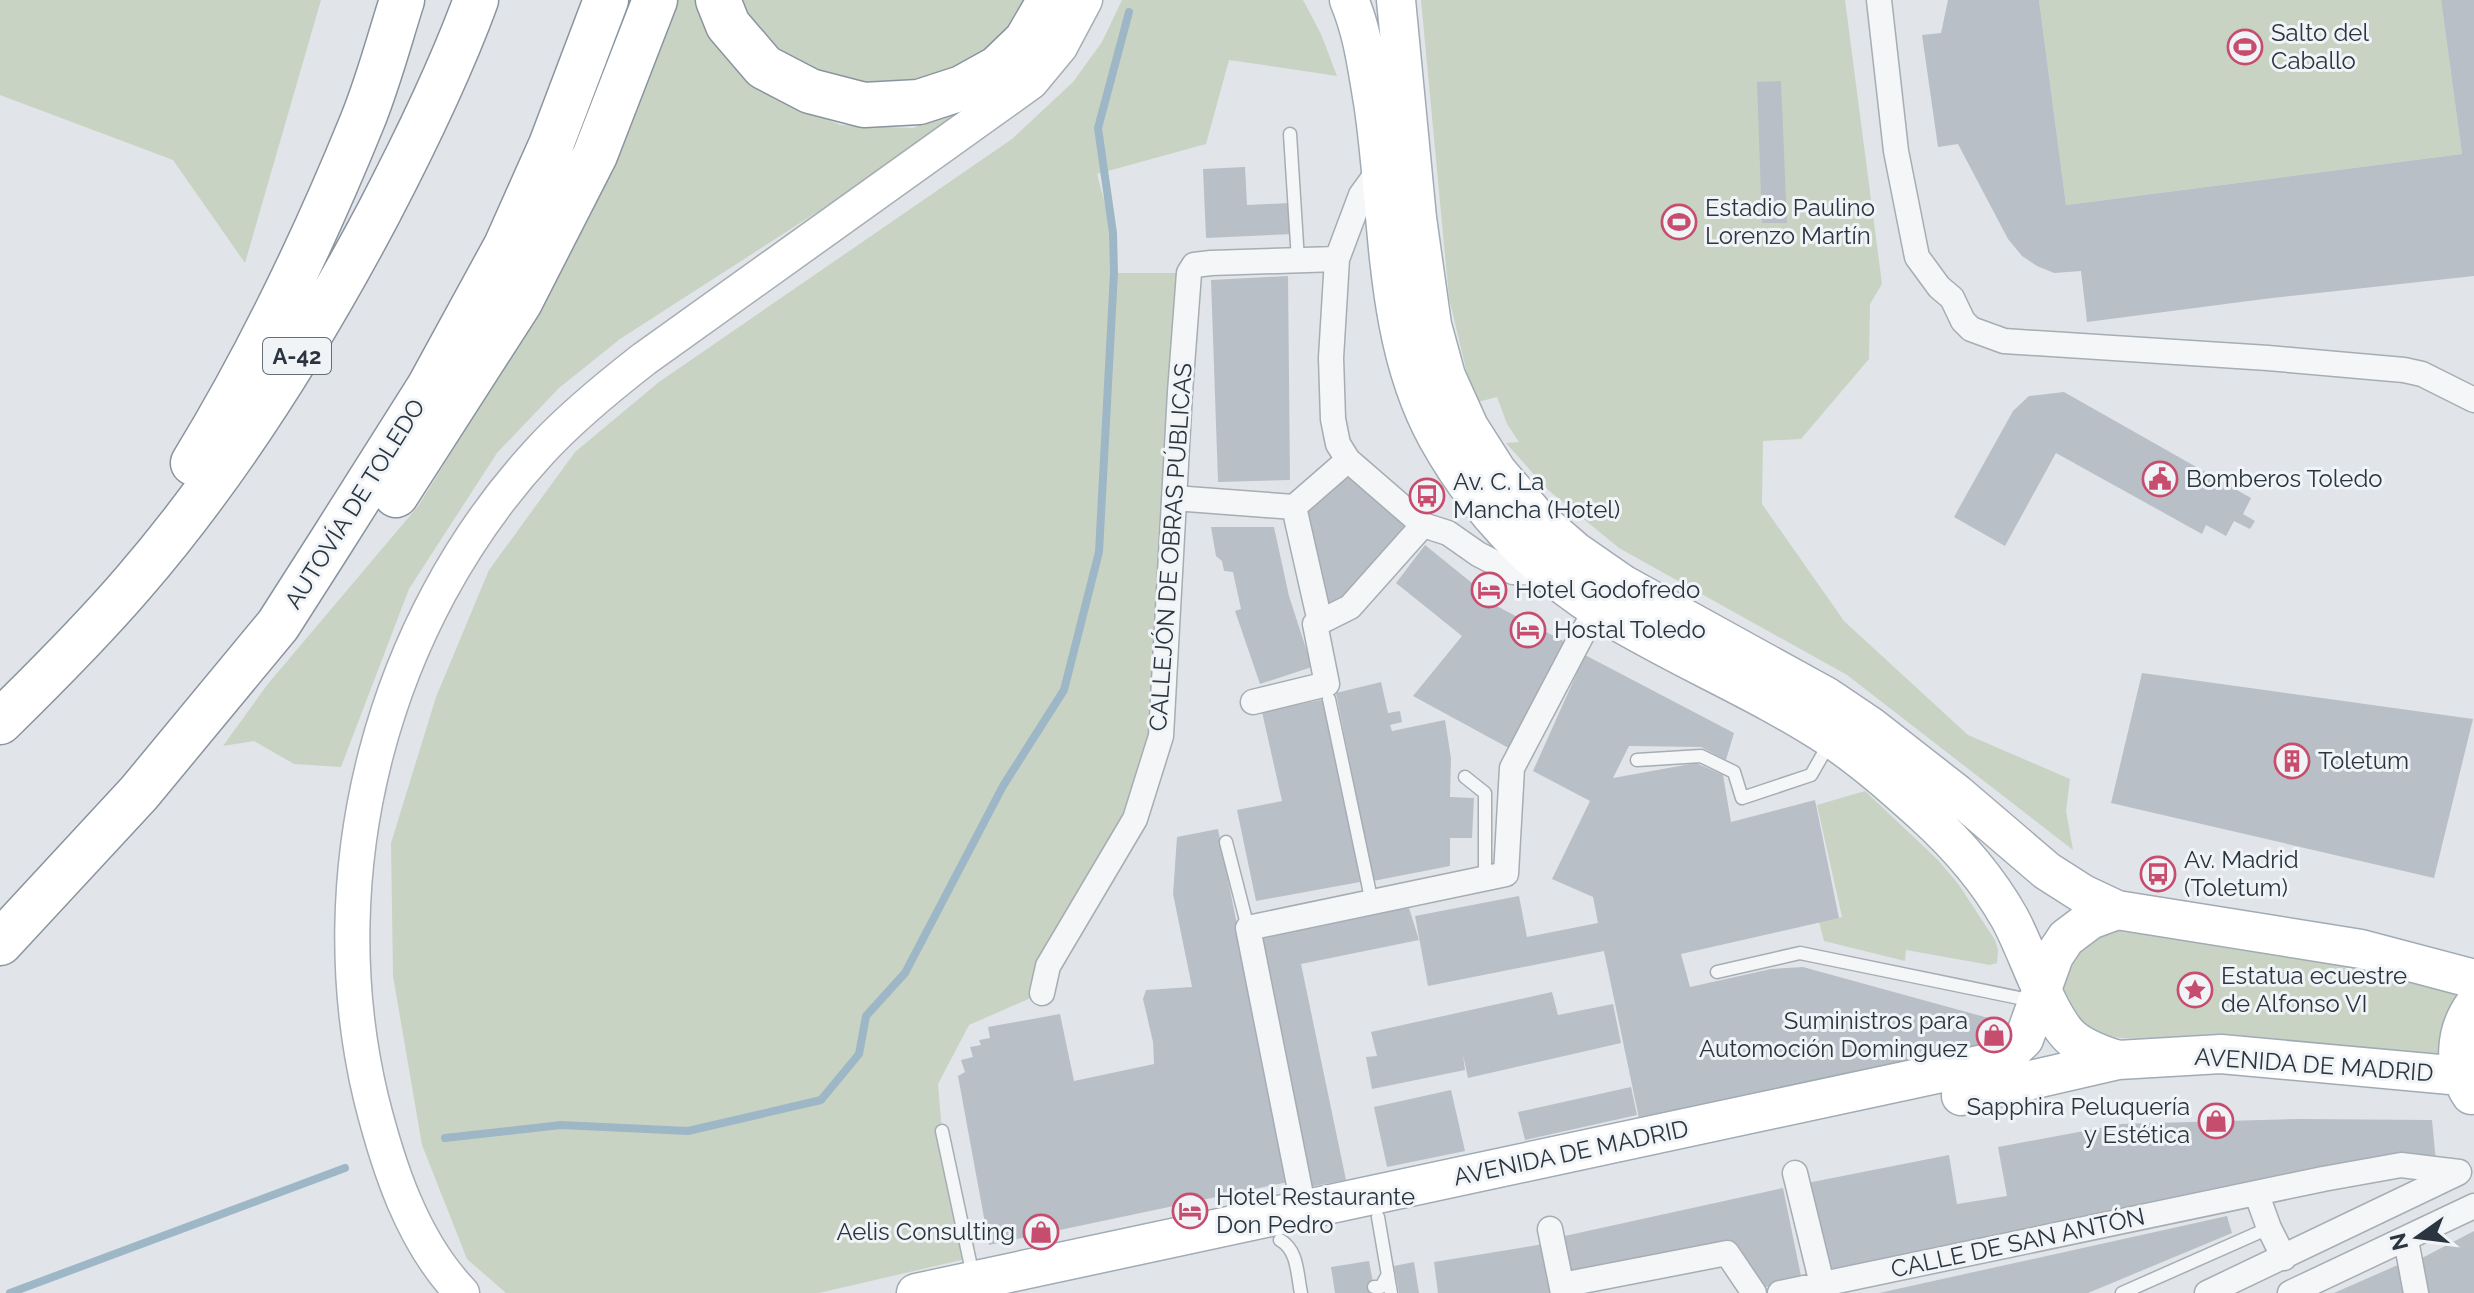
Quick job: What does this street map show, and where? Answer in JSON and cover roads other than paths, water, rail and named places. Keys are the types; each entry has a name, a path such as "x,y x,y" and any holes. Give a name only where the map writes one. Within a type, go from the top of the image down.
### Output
{"highway":[{"path":"53,670 88,615 149,536 220,418 294,279 363,120 402,0"},
{"name":"A-42","path":"0,722 53,670 152,560 205,492 279,385 347,273 402,168 464,34 476,0"},
{"name":"AUTOVÍA DE TOLEDO","path":"0,943 139,793 278,625 429,387 506,246 551,145 606,0"},
{"path":"278,625 313,605 404,483 520,302 595,155 655,0"},
{"path":"718,0 728,25 764,67 810,91 864,105 919,102 962,88 986,75 998,68 1026,41 1050,0"}],"main road":[{"path":"426,1293 423,1265 406,1204 377,1123 366,1078 354,989 354,897 365,802 392,698 415,641 447,578 487,516 540,450 609,386 763,271 1021,90 1060,47 1085,0"},
{"path":"1349,0 1365,51 1382,166 1395,298 1421,404 1437,438 1485,507 1547,573 1596,608 1832,739 1928,818 1972,865 2008,916 2041,996"},
{"path":"1396,0 1417,218 1432,325 1446,376 1469,427 1497,471 1538,519 1575,551 1624,585 1827,697 1870,726 1957,794 2047,871 2083,894 2117,910 2361,949 2474,979"},
{"name":"AVENIDA DE MADRID","path":"916,1293 2002,1060 2024,1039 2054,956 2066,938 2090,920 2117,910"},
{"name":"AVENIDA DE MADRID","path":"2041,996 2056,1022 2072,1039 2095,1053 2118,1060"},
{"path":"2468,1087 2458,1050 2459,1036 2474,1005"},
{"name":"AVENIDA DE MADRID","path":"1027,1293 1958,1097 2118,1060 2221,1054 2468,1087"},
{"path":"406,1204 426,1247 462,1293"}],"street":[{"path":"1879,0 1896,151 1917,257 1939,287 1952,298 1963,321 1971,329 2004,341 2404,370 2422,374 2474,400"},
{"path":"1382,166 1361,195 1337,259 1331,358 1333,419 1338,444 1348,460 1423,525 1448,533 1478,554 1513,572 1547,573"},
{"name":"CALLEJÓN DE OBRAS PÚBLICAS","path":"1042,993 1048,966 1135,819 1161,736 1189,273 1194,265 1211,263 1337,259"},
{"path":"1174,498 1294,507 1348,460"},
{"path":"1294,507 1320,622"},
{"path":"1253,702 1327,684 1315,624 1350,607 1423,525"},
{"path":"1304,1210 1248,928 1506,874 1512,768 1596,608"},
{"name":"CALLE DE SAN ANTÓN","path":"1780,1293 2323,1179 2401,1165 2469,1165"},
{"path":"2207,1293 2469,1165"},
{"path":"1795,1173 1822,1284"},
{"path":"2257,1195 2284,1258"},
{"path":"2290,1293 2474,1206"},
{"path":"1550,1229 1563,1289 1727,1253 1754,1293"},
{"path":"2406,1240 2416,1293"}],"lane":[{"path":"1290,134 1298,260"},
{"path":"1329,699 1372,903"},
{"path":"1637,760 1701,756 1734,772 1742,798 1811,775 1832,739"},
{"path":"1465,777 1485,793 1485,879"},
{"path":"1226,842 1248,928"},
{"path":"1717,972 1800,953 2041,996"},
{"path":"942,1131 974,1279"},
{"path":"1378,1217 1391,1293"},
{"path":"2122,1293 2269,1228"},
{"path":"1280,1240 1288,1244 1293,1252 1303,1290"},
{"path":"1374,1287 1381,1287 1388,1274"}],"waterway":[{"path":"445,1138 561,1125 688,1131 821,1100 859,1054 866,1016 905,973 1003,786 1064,690 1099,552 1114,273 1113,233 1098,128 1129,12"},
{"path":"10,1293 345,1168"}],"place":[{"name":"Salto del Caballo","path":"2245,47"},
{"name":"Estadio Paulino Lorenzo Martín","path":"1679,222"},
{"name":"Bomberos Toledo","path":"2160,479"},
{"name":"Av. C. La Mancha (Hotel)","path":"1427,496"},
{"name":"Hotel Godofredo","path":"1489,590"},
{"name":"Hostal Toledo","path":"1528,630"},
{"name":"Toletum","path":"2292,761"},
{"name":"Av. Madrid (Toletum)","path":"2158,874"},
{"name":"Estatua ecuestre de Alfonso VI","path":"2195,990"},
{"name":"Suministros para Automoción Dominguez","path":"1994,1035"},
{"name":"Sapphira Peluquería y Estética","path":"2216,1121"},
{"name":"Hotel Restaurante Don Pedro","path":"1190,1211"},
{"name":"Aelis Consulting","path":"1041,1232"}]}
